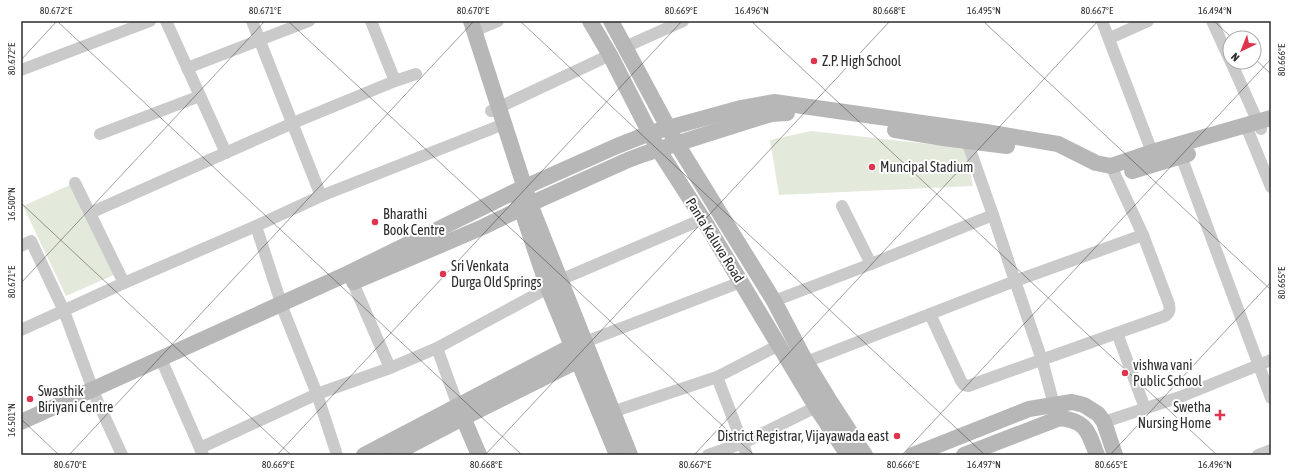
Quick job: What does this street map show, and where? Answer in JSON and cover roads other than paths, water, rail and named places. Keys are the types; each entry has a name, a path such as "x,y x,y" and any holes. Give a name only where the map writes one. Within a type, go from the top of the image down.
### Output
{"street":[{"path":"21,70 150,21"},
{"path":"166,21 226,153"},
{"path":"252,21 321,196"},
{"path":"187,68 309,21"},
{"path":"371,21 395,81"},
{"path":"498,21 469,24 525,206 581,351 617,455"},
{"name":"Panta Kaluva Road","path":"590,21 610,55 658,149 816,406 848,455"},
{"name":"Panta Kaluva Road","path":"611,21 677,144 774,301 806,362 865,455"},
{"path":"625,47 683,21"},
{"path":"1102,21 1110,38 1152,152"},
{"path":"1110,38 1148,21"},
{"path":"1212,21 1222,42"},
{"path":"495,109 610,55"},
{"path":"1235,70 1260,126 1271,187"},
{"path":"90,213 293,123 395,81 416,74"},
{"path":"100,134 200,96"},
{"path":"351,278 520,189 650,132 742,108 774,102 986,132 1058,144 1114,171 1144,235 1170,310 1165,316 968,386 961,381 930,314"},
{"path":"21,422 163,364 283,307 351,278 483,227 525,206 628,160 658,149 771,114 794,112 943,138 1047,152 1060,156 1089,170 1114,171 1181,156 1260,126"},
{"path":"21,330 321,196 500,126"},
{"path":"1114,171 1152,152 1260,126"},
{"path":"967,141 1042,360 1057,411"},
{"path":"1181,156 1271,398"},
{"path":"75,183 124,283"},
{"path":"842,206 871,264"},
{"path":"774,301 992,215"},
{"path":"163,364 202,452 317,394 390,368 437,348 554,284 703,220"},
{"path":"256,226 283,307 317,394 338,455"},
{"path":"806,362 1015,281 1144,235"},
{"path":"21,246 31,241 64,310 95,393 122,455"},
{"path":"351,278 390,368"},
{"path":"364,455 461,412 581,351 741,282"},
{"path":"1117,333 1145,408"},
{"path":"612,412 717,377 779,345"},
{"path":"437,348 479,455"},
{"path":"581,351 612,412 630,455"},
{"path":"1104,422 1180,397 1271,360"},
{"path":"717,377 747,455"},
{"path":"21,434 95,393"},
{"path":"964,455 1057,411 1072,402 1084,405 1098,414 1104,422 1115,455"},
{"path":"708,455 743,443 816,406"},
{"path":"913,455 1029,409 1057,411 1082,425 1089,435 1097,455"},
{"path":"392,455 461,412"},
{"path":"1258,455 1271,450"}],"place":[{"name":"Z.P. High School","path":"814,61"},
{"name":"Muncipal Stadium","path":"872,167"},
{"name":"Bharathi Book Centre","path":"375,222"},
{"name":"Sri Venkata Durga Old Springs","path":"443,274"},
{"name":"vishwa vani Public School","path":"1125,373"},
{"name":"Swasthik Biriyani Centre","path":"30,399"},
{"name":"Swetha Nursing Home","path":"1220,415"},
{"name":"District Registrar, Vijayawada east","path":"897,436"}]}
